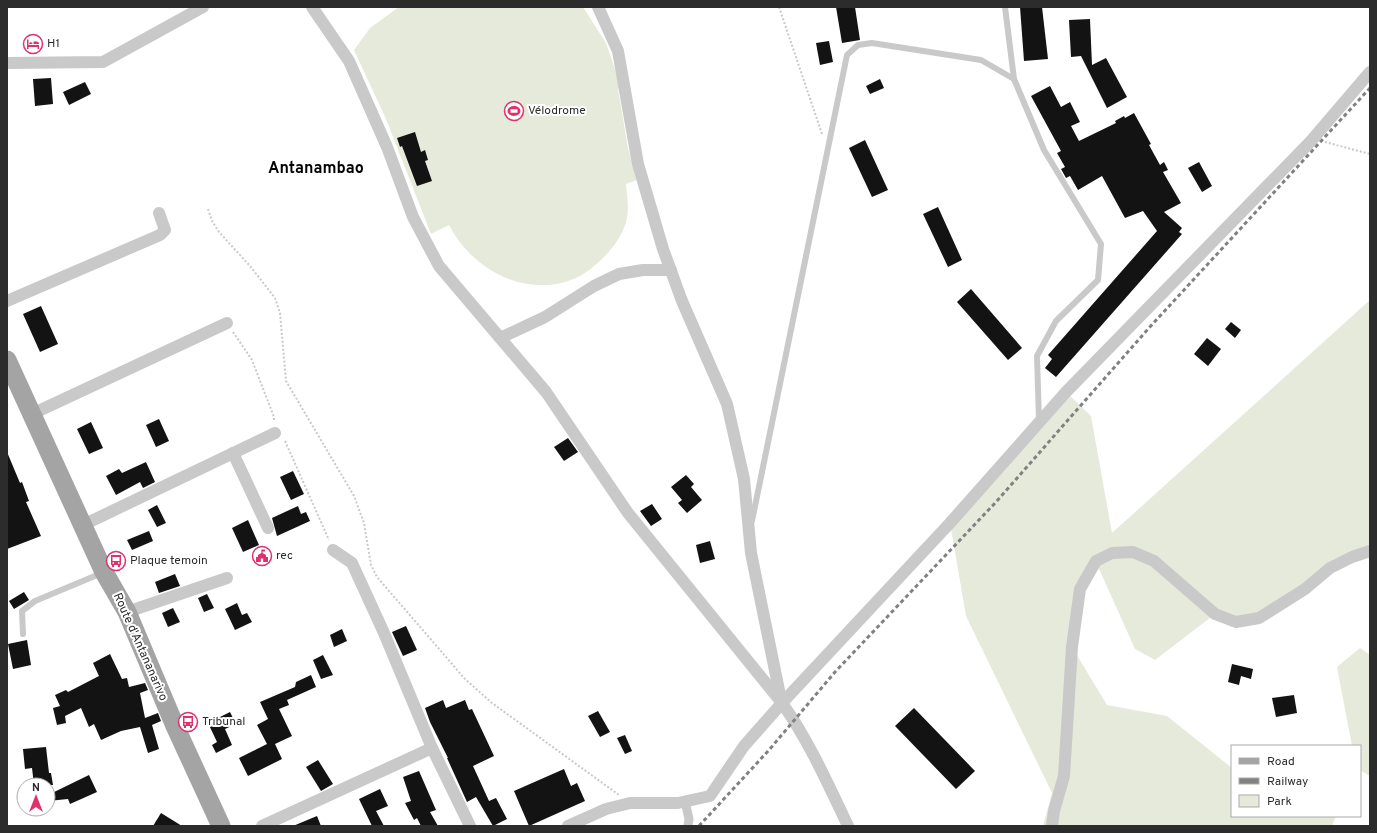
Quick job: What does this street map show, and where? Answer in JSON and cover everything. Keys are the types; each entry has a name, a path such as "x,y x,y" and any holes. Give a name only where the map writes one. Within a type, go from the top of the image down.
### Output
{"main road":[{"name":"Route d'Antananarivo","path":"7,360 104,572 127,612 221,826"}],"street":[{"path":"7,63 103,62 203,7"},
{"path":"312,7 349,61 387,147 412,217 439,266 546,392 628,513 782,703 794,720 848,826"},
{"path":"598,7 618,51 638,164 671,270 682,301 727,404 744,479 750,529 751,554 782,703"},
{"path":"568,826 606,809 630,803 685,801 710,796 744,746 782,703 950,523 1072,387 1311,141 1370,72"},
{"path":"7,300 160,235 165,230 159,213"},
{"path":"500,338 545,317 594,286 619,274 643,270 671,270"},
{"path":"32,414 227,323"},
{"path":"83,525 275,433"},
{"path":"233,453 268,528"},
{"path":"333,550 352,563 384,633 432,748 470,826"},
{"path":"1052,826 1054,811 1064,776 1072,648 1080,589 1096,562 1112,553 1133,552 1154,562 1215,614 1236,622 1259,618 1305,589 1330,568 1352,557 1370,551"},
{"path":"127,612 227,578"},
{"path":"262,826 432,748"},
{"path":"685,801 689,819 688,826"}],"lane":[{"path":"1005,7 1014,79 1044,150 1101,244 1098,280 1056,321 1037,356 1039,423"},
{"path":"750,529 847,55 858,45 872,43 981,60 1014,79"},
{"path":"23,634 22,611 35,601 104,572"}],"path":[{"path":"779,7 828,151"},
{"path":"1311,141 1323,139 1326,143 1370,154"},
{"path":"208,209 212,221 219,232 250,266 275,298 280,313 286,381 354,496 364,523 371,565 377,577 465,679 492,703 630,803"},
{"path":"227,323 252,360 274,417 275,433"},
{"path":"285,441 333,550"}],"green space":[{"path":"399,7 583,7 606,43 621,87 618,89 628,148 637,180 626,184 628,214 626,224 621,235 606,255 586,272 580,276 561,283 542,285 523,283 505,278 488,268 473,256 460,242 449,225 431,234 386,119 354,50 370,28"},
{"path":"1370,300 1370,551 1352,557 1259,618 1215,614 1155,660 1135,649 1096,562 1080,589 1072,647 1107,705 1167,716 1231,767 1231,817 1336,817 1332,826 1043,826 1052,793 966,616 950,523 1066,392 1091,416 1112,533"},
{"path":"1360,648 1370,655 1370,776 1361,771 1361,745 1352,745 1337,667"}],"building":[{"path":"836,7 855,7 860,40 842,43"},
{"path":"1020,7 1042,7 1048,59 1024,61"},
{"path":"1090,19 1092,65 1106,58 1127,97 1107,108 1081,56 1071,57 1069,20"},
{"path":"829,41 833,62 820,65 816,43"},
{"path":"51,78 53,104 35,106 33,79"},
{"path":"880,79 884,88 870,94 866,86"},
{"path":"85,82 91,94 69,105 63,92"},
{"path":"1050,86 1061,107 1070,102 1080,122 1071,126 1079,141 1116,123 1115,121 1124,116 1125,118 1134,113 1151,144 1149,145 1160,165 1164,162 1168,170 1163,172 1181,203 1164,212 1182,228 1179,232 1182,234 1056,377 1045,368 1052,359 1048,355 1157,231 1143,211 1125,218 1102,176 1078,190 1070,176 1066,178 1061,169 1065,167 1057,153 1061,151 1031,96"},
{"path":"415,132 421,152 425,150 428,160 425,161 432,181 417,186 402,146 400,147 397,138"},
{"path":"865,140 888,190 872,197 849,148"},
{"path":"1199,162 1212,186 1202,192 1188,168"},
{"path":"938,207 962,260 948,267 923,214"},
{"path":"971,289 1022,348 1008,360 957,302"},
{"path":"41,306 58,344 40,352 23,314"},
{"path":"1231,322 1241,330 1235,338 1225,329"},
{"path":"1207,338 1221,349 1208,366 1194,354"},
{"path":"159,419 169,441 156,447 146,425"},
{"path":"91,422 103,448 89,454 77,429"},
{"path":"568,438 578,452 564,461 554,447"},
{"path":"7,452 20,483 22,482 29,501 26,502 41,536 7,549"},
{"path":"146,462 155,482 143,488 140,482 116,495 106,476 119,469 122,473"},
{"path":"293,471 304,494 291,500 280,477"},
{"path":"686,475 694,484 691,487 702,500 687,513 678,503 682,500 671,487"},
{"path":"652,504 662,519 651,526 640,511"},
{"path":"157,505 166,523 157,527 148,510"},
{"path":"298,506 301,514 306,512 310,521 277,536 272,518"},
{"path":"248,520 259,545 243,552 232,528"},
{"path":"149,531 153,541 132,550 127,540"},
{"path":"710,541 715,559 700,563 696,545"},
{"path":"175,574 180,586 159,593 155,582"},
{"path":"24,592 29,600 14,609 9,601"},
{"path":"207,594 214,608 204,612 198,598"},
{"path":"237,603 242,615 247,613 252,622 235,630 225,609"},
{"path":"173,608 180,622 168,627 162,613"},
{"path":"406,626 417,650 403,656 392,632"},
{"path":"342,629 347,641 334,647 330,635"},
{"path":"27,640 31,665 13,669 8,644"},
{"path":"110,654 122,679 127,678 129,687 145,683 148,690 140,693 145,718 158,713 161,721 152,725 159,749 148,753 140,727 121,731 101,740 94,724 89,727 81,708 65,716 66,723 57,725 53,708 60,706 55,695 66,690 68,692 99,676 93,663"},
{"path":"323,655 333,675 321,679 313,660"},
{"path":"1232,664 1253,669 1251,679 1241,676 1239,685 1228,682"},
{"path":"311,675 316,687 287,700 289,705 279,709 292,736 275,744 282,759 248,776 239,758 267,744 257,725 268,719 260,702 295,687 296,682"},
{"path":"1294,695 1297,713 1276,717 1272,698"},
{"path":"443,700 446,708 465,700 469,710 472,709 494,756 473,766 489,801 496,798 507,819 493,826 476,797 467,802 448,758 430,722 425,708"},
{"path":"914,708 975,771 956,789 895,726"},
{"path":"598,711 610,732 600,737 588,716"},
{"path":"230,712 236,724 225,729 232,745 216,753 212,745 217,742 208,723"},
{"path":"625,735 632,751 625,754 617,738"},
{"path":"46,747 49,773 51,773 52,777 33,777 32,768 25,769 23,749"},
{"path":"318,760 333,784 321,791 306,767"},
{"path":"564,769 571,786 577,783 585,801 529,826 514,791"},
{"path":"419,771 436,810 430,812 438,826 421,826 417,818 414,820 405,803 411,801 403,777"},
{"path":"89,775 97,792 70,804 68,799 56,800 56,791"},
{"path":"380,789 388,806 376,811 384,826 372,826 359,799"},
{"path":"161,813 182,826 153,826"},
{"path":"317,816 321,826 293,826"}],"railway":[{"path":"699,826 769,750 835,672 996,502 1148,329 1370,88"}],"place":[{"name":"H1","path":"33,44"},
{"name":"Vélodrome","path":"514,111"},
{"name":"rec","path":"262,556"},
{"name":"Plaque temoin","path":"116,561"},
{"name":"Tribunal","path":"188,722"}],"district":[{"name":"Antanambao","path":"316,169"}]}
